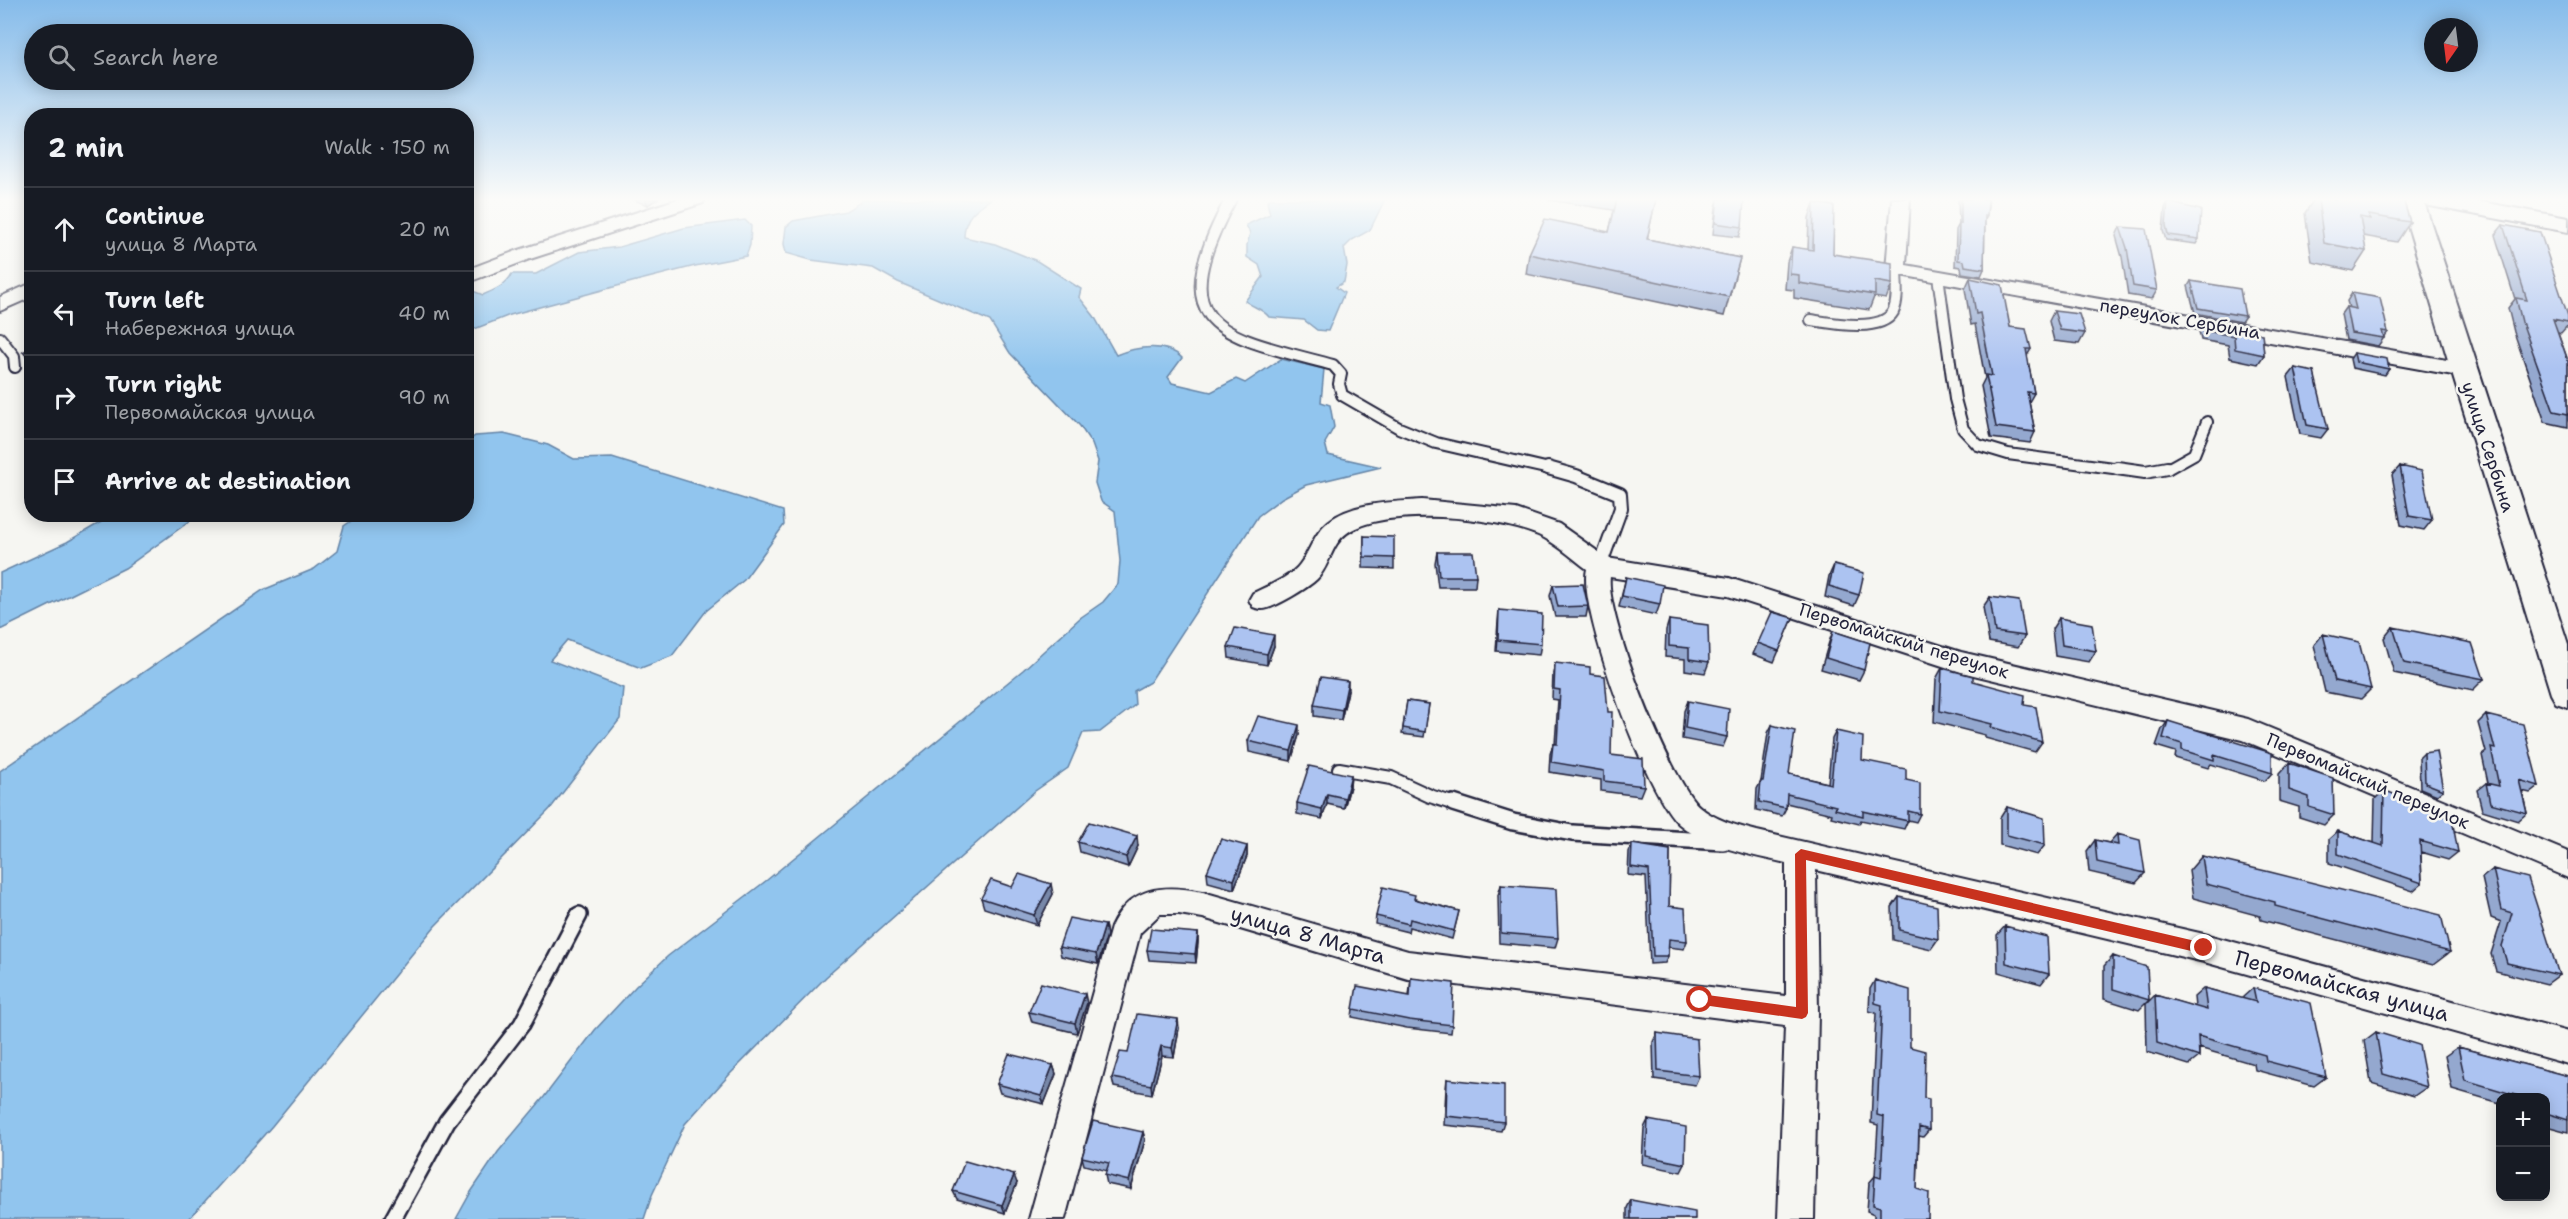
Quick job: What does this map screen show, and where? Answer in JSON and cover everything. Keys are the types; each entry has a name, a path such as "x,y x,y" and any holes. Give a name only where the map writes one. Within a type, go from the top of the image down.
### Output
{"street":[{"path":"474,274 521,256"},
{"path":"1896,269 1897,256"},
{"name":"улица Сербина","path":"2429,256 2568,694"},
{"name":"переулок Сербина","path":"1896,269 2464,370"},
{"path":"0,305 24,293"},
{"name":"Первомайский переулок","path":"1263,600 1309,572 1322,546 1336,528 1352,519 1383,511 1422,508 1516,517 1550,530 1600,566 1729,587 1961,662 2248,730 2568,866"},
{"name":"Первомайская улица","path":"1600,566 1596,586 1621,677 1672,796 1687,814 1705,825 1760,844 2204,948 2568,1048"},
{"path":"1796,1219 1802,1013 1801,854"},
{"name":"улица 8 Марта","path":"1047,1219 1126,927 1137,912 1151,902 1173,899 1203,905 1408,965 1802,1013"}],"lane":[{"path":"1205,256 1201,300 1208,317 1220,329 1237,337 1333,365 1341,374 1339,384 1342,395 1406,432 1437,443 1592,481 1620,494 1621,507 1600,566"},
{"path":"1811,320 1854,325 1884,320 1892,314 1895,304 1896,269"},
{"path":"1938,276 1955,399 1963,429 1978,445 2008,454 2145,472 2169,468 2194,454 2208,422"},
{"path":"0,338 14,356 15,367"},
{"path":"1339,769 1391,778 1462,807 1513,822 1626,838 1760,844"},
{"path":"393,1219 447,1121 522,1024 579,915"}],"water":[{"path":"571,256 746,256 632,282 510,315 474,329 474,291 483,295 503,284 512,274 536,274"},
{"path":"796,256 1024,256 1037,261 1081,289 1079,297 1094,316 1116,355 1141,348 1160,348 1176,353 1182,358 1168,377 1172,383 1211,392 1236,379 1245,383 1281,359 1324,369 1321,402 1330,405 1334,427 1325,443 1328,455 1381,467 1306,485 1282,498 1258,516 1150,682 1134,691 1135,705 1100,732 1083,733 1068,768 1035,791 826,977 730,1074 685,1124 652,1195 644,1219 456,1219 498,1152 595,1030 636,986 668,956 767,880 1023,670 1080,618 1103,602 1118,584 1120,561 1115,511 1101,501 1095,483 1098,461 1092,444 1080,426 1010,353 990,321 898,282 873,268"},
{"path":"1345,256 1347,265 1344,282 1336,287 1344,293 1328,331 1317,330 1304,320 1269,317 1245,301 1263,277 1259,265 1247,257"},
{"path":"504,434 548,445 574,459 612,458 783,511 784,525 744,580 706,611 672,656 641,668 567,640 550,660 623,688 620,719 550,809 435,926 272,1126 189,1219 0,1219 0,771 263,590 314,569 337,551 344,526 350,522 474,522 475,436"},
{"path":"101,522 188,522 125,568 0,630 0,573 67,542"}],"building":[{"path":"1538,256 1730,256 1740,258 1729,297"},
{"path":"1791,256 1845,256 1892,263 1892,284 1875,281 1875,295 1799,283 1799,275 1790,274"},
{"path":"1958,256 1984,256 1984,269 1965,266 1964,261 1958,260"},
{"path":"2128,256 2151,256 2157,290 2133,286"},
{"path":"2513,256 2548,256 2568,316 2568,322 2553,319 2568,361 2568,414 2554,411 2522,322 2516,298 2527,300"},
{"path":"1970,278 2002,285 2010,327 2026,329 2031,349 2026,349 2034,393 2027,392 2035,432 1996,427 1986,375 1992,376 1980,313 1976,314"},
{"path":"2191,281 2240,289 2245,316 2198,308"},
{"path":"2352,293 2380,298 2388,332 2382,331 2384,338 2351,333 2346,307 2356,309"},
{"path":"2054,311 2079,314 2085,333 2060,330"},
{"path":"2204,322 2262,334 2264,355 2235,349 2234,336 2206,331"},
{"path":"2354,353 2387,359 2389,369 2356,362"},
{"path":"2295,368 2314,372 2328,429 2307,425"},
{"path":"2400,466 2422,471 2432,520 2409,516"},
{"path":"1364,536 1394,537 1394,558 1364,557"},
{"path":"1437,552 1473,552 1476,576 1439,576"},
{"path":"1834,565 1864,573 1859,595 1829,586"},
{"path":"1626,577 1663,585 1660,604 1622,596"},
{"path":"1583,584 1588,606 1558,607 1553,585"},
{"path":"1990,597 2019,601 2025,636 1995,632"},
{"path":"1499,610 1542,614 1541,644 1498,640"},
{"path":"1772,612 1793,618 1779,651 1758,643"},
{"path":"2059,618 2092,624 2096,651 2062,645"},
{"path":"1669,620 1708,625 1709,662 1689,659 1689,648 1669,646"},
{"path":"2393,627 2472,643 2484,679 2404,663"},
{"path":"1235,628 1274,635 1267,654 1228,647"},
{"path":"1833,631 1870,643 1864,670 1826,658"},
{"path":"2323,634 2359,642 2371,689 2335,681"},
{"path":"1555,663 1590,667 1590,674 1605,676 1608,712 1612,712 1611,755 1643,759 1644,786 1604,781 1604,771 1551,762 1553,744 1557,744 1560,690 1554,689"},
{"path":"1942,668 1973,676 1973,681 2025,695 2024,705 2036,707 2042,742 1991,727 1992,724 1940,711"},
{"path":"1321,677 1348,681 1342,710 1314,705"},
{"path":"1407,701 1429,704 1425,732 1403,728"},
{"path":"1688,701 1729,709 1727,737 1685,728"},
{"path":"2486,715 2523,724 2539,786 2519,780 2527,813 2490,803 2486,783 2499,786 2491,748 2495,749"},
{"path":"1258,716 1299,725 1291,751 1248,741"},
{"path":"2168,721 2272,753 2272,773 2214,755 2214,760 2182,750 2182,744 2163,738"},
{"path":"1772,725 1795,731 1789,774 1831,784 1836,731 1863,737 1862,760 1906,769 1906,780 1920,783 1920,814 1908,811 1908,821 1863,811 1863,816 1835,809 1836,806 1787,794 1786,808 1759,802"},
{"path":"2436,751 2443,790 2425,783 2424,753"},
{"path":"2289,763 2333,778 2334,815 2309,807 2309,797 2289,790"},
{"path":"1309,766 1351,775 1345,798 1327,794 1322,809 1297,803"},
{"path":"2384,790 2452,819 2458,852 2420,841 2422,883 2338,854 2338,831 2383,846"},
{"path":"2007,807 2044,818 2045,845 2007,835"},
{"path":"1089,822 1137,836 1126,857 1078,842"},
{"path":"2117,834 2140,840 2145,873 2097,862 2095,840 2118,845"},
{"path":"1221,839 1247,846 1234,880 1207,872"},
{"path":"1632,844 1670,850 1669,906 1685,908 1687,941 1669,939 1668,956 1653,956 1649,870 1631,867"},
{"path":"2202,856 2441,915 2450,952 2275,906 2275,902 2206,884"},
{"path":"2493,869 2528,878 2559,975 2507,963 2502,946 2512,913 2502,910"},
{"path":"1019,874 1051,884 1034,915 981,898 991,880 1012,887"},
{"path":"1501,885 1556,889 1558,938 1501,933"},
{"path":"1383,887 1415,895 1414,899 1459,911 1454,931 1410,919 1409,924 1376,916"},
{"path":"1899,897 1937,906 1938,939 1899,930"},
{"path":"1069,918 1105,925 1096,954 1059,947"},
{"path":"2005,926 2047,937 2049,974 2006,963"},
{"path":"1151,929 1198,933 1195,954 1147,950"},
{"path":"2113,956 2147,967 2149,1000 2113,989"},
{"path":"1411,978 1454,983 1452,1025 1409,1020 1353,1009 1357,986 1410,996"},
{"path":"1875,980 1910,990 1910,1047 1925,1051 1924,1098 1929,1099 1929,1130 1919,1127 1917,1189 1929,1193 1928,1219 1880,1219 1880,1207 1873,1205 1875,1176 1881,1178 1884,1117 1877,1115 1882,1005 1875,1003"},
{"path":"1041,983 1085,994 1075,1023 1029,1012"},
{"path":"2204,988 2256,1002 2253,988 2311,1003 2326,1077 2266,1061 2265,1055 2198,1036 2199,1057 2157,1043 2155,995 2207,1010"},
{"path":"1137,1014 1178,1019 1172,1048 1161,1046 1151,1085 1112,1078 1120,1052 1128,1053"},
{"path":"2376,1032 2419,1045 2427,1087 2383,1074"},
{"path":"1657,1033 1697,1039 1699,1076 1658,1071"},
{"path":"2458,1047 2568,1076 2568,1120 2550,1114 2550,1093 2508,1093 2465,1080"},
{"path":"1009,1054 1053,1065 1041,1096 997,1084"},
{"path":"1447,1079 1504,1085 1504,1122 1446,1116"},
{"path":"1648,1120 1686,1127 1685,1164 1646,1156"},
{"path":"1093,1121 1143,1132 1129,1181 1105,1175 1109,1163 1082,1157"},
{"path":"965,1161 1014,1175 1002,1205 953,1191"},
{"path":"1631,1200 1695,1212 1695,1219 1631,1219"}],"route":[{"path":"1700,1000 1802,1013 1801,854 2204,948"}]}
